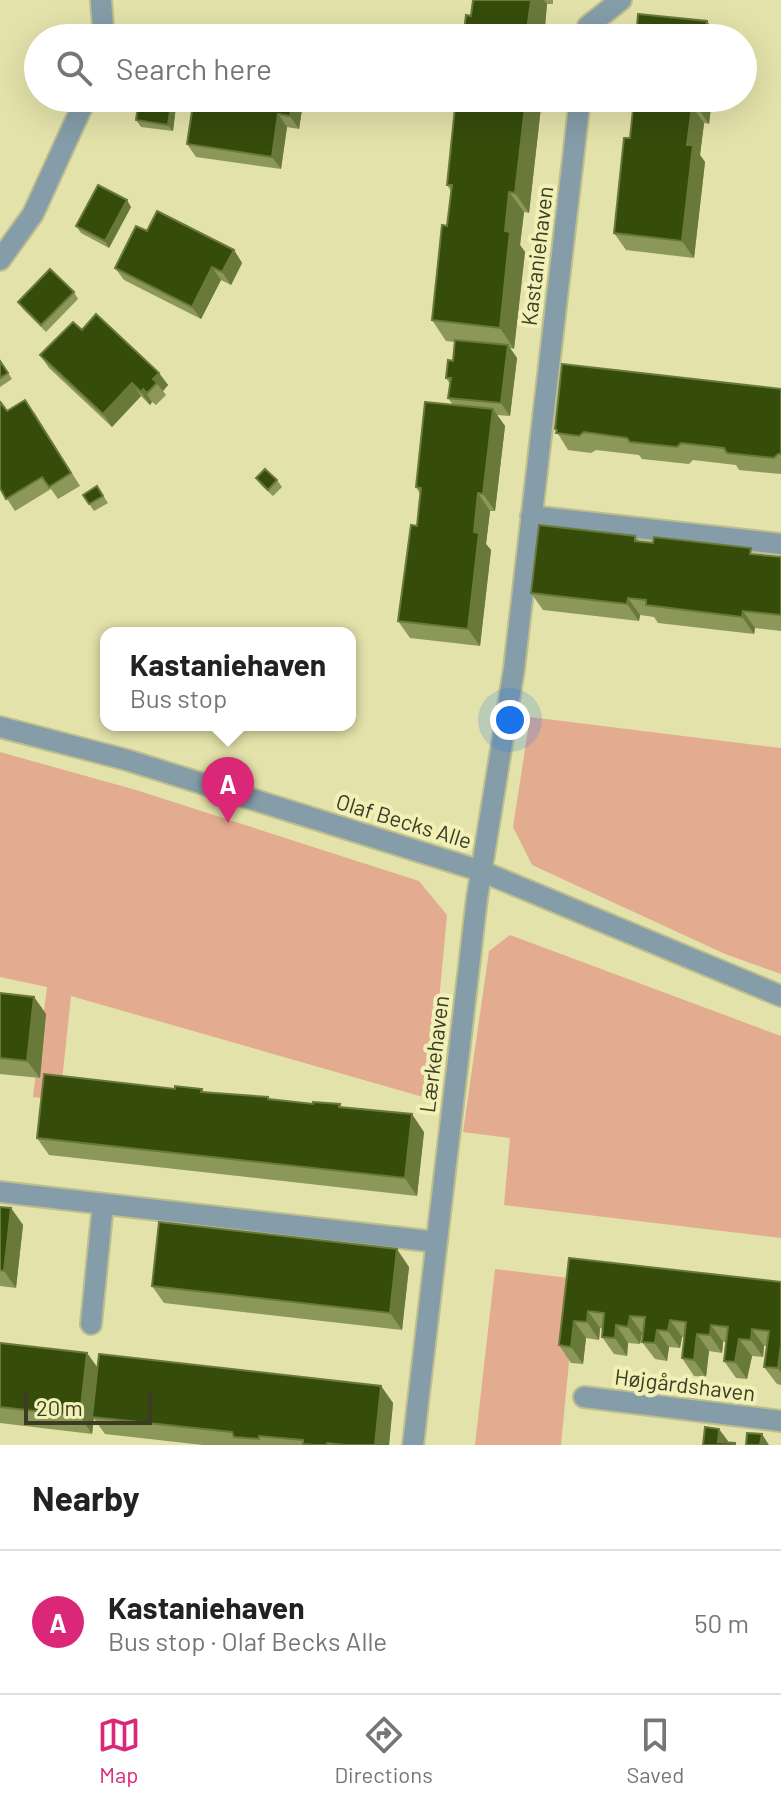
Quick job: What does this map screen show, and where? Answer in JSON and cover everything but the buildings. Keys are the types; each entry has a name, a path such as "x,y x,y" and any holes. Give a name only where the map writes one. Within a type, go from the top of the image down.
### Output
{"street":[{"path":"101,0 103,24"},
{"path":"591,24 621,0"},
{"path":"0,260 33,214 80,112"},
{"name":"Kastaniehaven","path":"481,871 514,669 578,112"},
{"path":"531,516 781,544"},
{"name":"Olaf Becks Alle","path":"0,727 127,760 481,871 781,996"},
{"name":"Lærkehaven","path":"413,1445 481,871"},
{"path":"0,1192 437,1242"},
{"path":"91,1324 103,1204"},
{"name":"Højgårdshaven","path":"584,1397 781,1421"}],"shaded area":[{"path":"530,717 781,748 781,974 725,954 532,865 513,827"},
{"path":"0,752 136,790 419,881 447,915 430,1099 71,996 60,1100 33,1097 47,987 0,977"},
{"path":"510,935 781,1036 781,1238 504,1205 510,1138 463,1132 489,951"},
{"path":"495,1269 577,1279 561,1445 475,1445"}],"place":[{"name":"Kastaniehaven","path":"228,823"}]}
